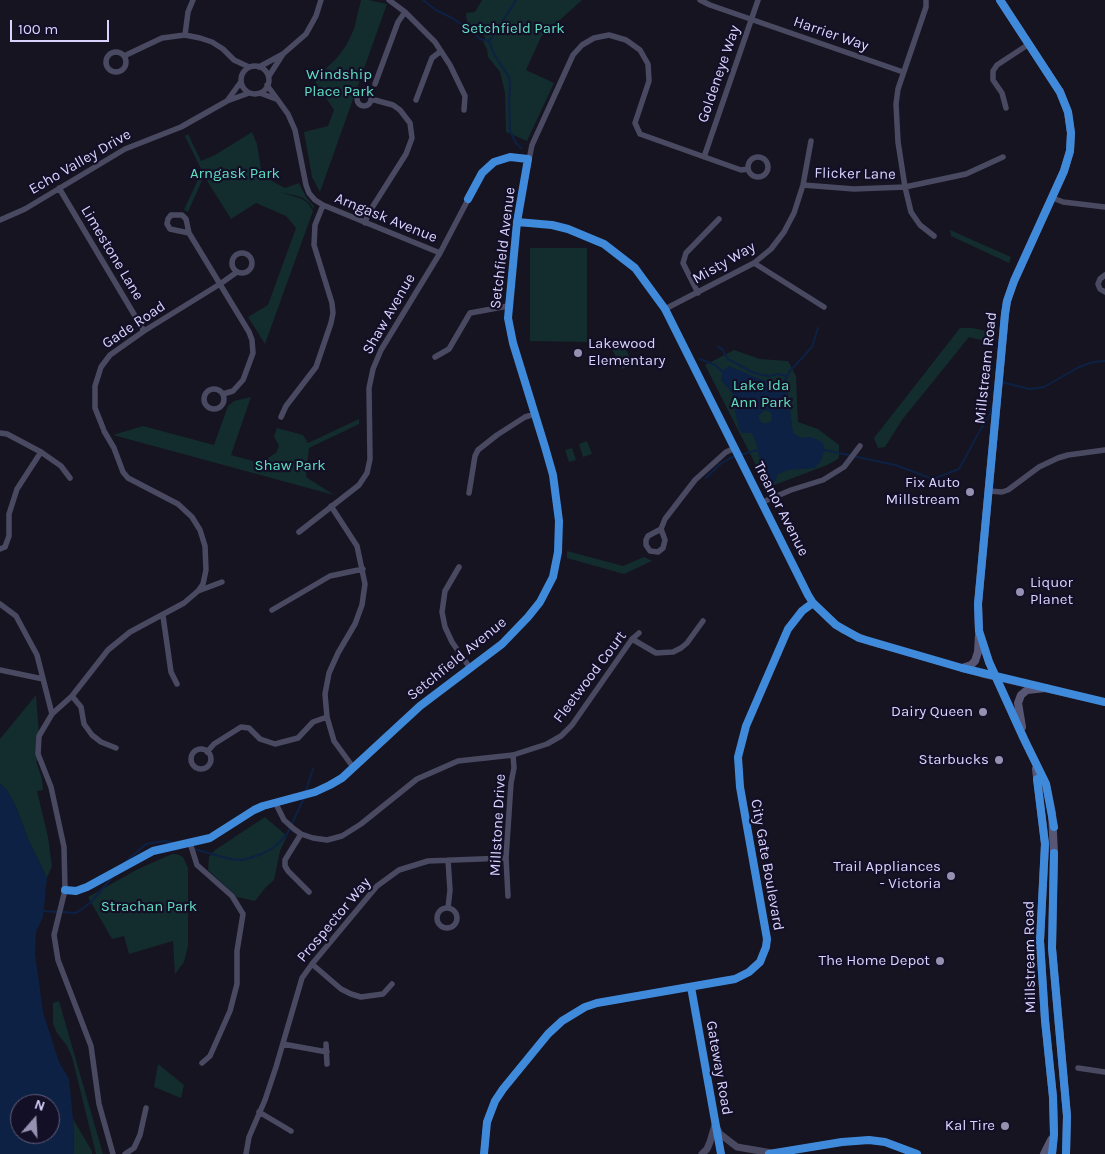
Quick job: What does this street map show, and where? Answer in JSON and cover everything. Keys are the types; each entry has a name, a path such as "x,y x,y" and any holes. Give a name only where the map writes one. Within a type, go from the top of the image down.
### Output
{"main road":[{"name":"Millstream Road","path":"1000,0 1060,92 1070,122 1071,142 1068,160 1053,198 1014,281 1007,301 978,604 979,631 995,676 1046,784 1054,827 1052,948 1067,1116 1066,1154"},
{"path":"962,668 971,665 975,661 978,652 979,631"},
{"path":"1024,739 1018,703 1021,695 1027,690 1046,688"},
{"name":"Millstream Road","path":"1034,759 1045,844 1040,940 1052,1097 1054,1136 1052,1154"},
{"path":"1044,1154 1054,1136"}],"street":[{"path":"185,35 188,12 194,0"},
{"path":"124,56 162,38 185,35 212,42 234,60 249,67 259,66 283,54 306,34 316,16 321,0"},
{"path":"389,0 405,12 435,42 450,65 465,96 464,110"},
{"name":"Harrier Way","path":"700,0 903,72"},
{"name":"Goldeneye Way","path":"704,157 758,0"},
{"path":"926,0 926,7 898,89 896,104 898,142 911,212 920,225 934,236"},
{"path":"375,84 398,22 405,12"},
{"name":"Setchfield Avenue","path":"65,890 76,891 86,887 154,851 210,838 254,810 330,785 353,767 408,715 502,644 528,617 546,590 556,565 559,537 556,498 552,475 513,343 509,326 508,306 517,222 528,159 532,145 573,55 582,44 594,38 609,36 626,40 640,50 648,64 649,81 635,123 640,134 741,170 748,169"},
{"path":"1006,108 1002,93 993,80 993,71 997,65 1029,44"},
{"path":"416,100 432,58 441,51"},
{"path":"260,93 267,85 269,76 283,54"},
{"path":"234,60 241,74 240,83 244,89 249,93 260,93 276,99"},
{"path":"259,66 269,76"},
{"path":"241,74 249,67"},
{"name":"Echo Valley Drive","path":"227,101 240,83"},
{"name":"Arngask Avenue","path":"267,85 288,114 295,130 306,185 315,200 365,223 440,253"},
{"name":"Echo Valley Drive","path":"0,220 25,209 125,149 181,127 227,101 249,93"},
{"path":"365,223 368,214 406,154 412,138 410,123 400,110 392,105 371,99"},
{"name":"Misty Way","path":"665,309 754,263 771,249 784,232 794,213 802,185 810,141"},
{"name":"Shaw Avenue","path":"299,532 359,485 367,473 370,460 369,388 373,369 381,350 440,253 482,173 487,167 502,158 517,157 528,159"},
{"name":"Flicker Lane","path":"802,185 854,189 905,187 966,174 1003,157"},
{"name":"Limestone Lane","path":"59,188 144,331"},
{"path":"1053,198 1063,202 1105,207"},
{"path":"281,417 286,406 316,367 332,318 332,303 314,245 315,225 323,205"},
{"path":"698,293 683,263 686,253 719,219"},
{"name":"Treanor Avenue","path":"517,222 552,225 568,229 604,244 635,268 665,309 813,603 829,619 851,634 962,668 1105,702"},
{"path":"189,233 249,332 253,347 253,353 239,387 223,394"},
{"path":"754,263 824,307"},
{"name":"Gade Road","path":"198,591 203,584 206,570 204,546 200,530 192,517 178,504 128,478 123,472 95,408 94,397 98,375 105,361 115,350 237,272"},
{"path":"1105,275 1098,284 1100,289 1105,292"},
{"path":"435,357 449,349 470,314 508,306"},
{"path":"469,493 475,456 478,450 525,417 535,414"},
{"path":"0,433 7,434 41,452 61,466 70,478"},
{"path":"763,502 829,476 844,467 860,446"},
{"path":"661,530 665,520 695,480 726,452 735,448"},
{"path":"989,491 1002,492 1008,490 1039,467 1068,454 1105,450"},
{"path":"0,549 5,547 8,536 9,514 16,489 41,452"},
{"path":"331,506 358,546 365,584 362,605 355,624 329,673 325,694 327,718 334,741 353,767"},
{"path":"459,568 445,591 442,612 444,627 470,668"},
{"path":"272,610 330,576 363,569"},
{"path":"113,1154 100,1104 91,1046 58,960 54,935 65,890 64,847 51,788 38,754 39,736 52,714 72,696 108,650 130,632 163,616 184,603 198,591 222,582"},
{"name":"City Gate Boulevard","path":"484,1154 487,1122 495,1101 527,1059 562,1021 585,1007 597,1003 743,976 755,967 764,955 767,939 740,787 738,757 746,726 788,629 802,610 813,603"},
{"path":"1,604 16,616 37,655 52,714"},
{"path":"163,616 171,672 177,684"},
{"path":"632,639 656,653 673,652 687,643 703,621"},
{"name":"Fleetwood Court","path":"275,802 284,820 301,834 327,840 342,836 361,824 417,779 458,761 513,755 547,744 567,731 632,639 639,633"},
{"path":"0,670 43,679"},
{"path":"72,696 81,707 84,724 92,735 101,742 116,748"},
{"path":"207,752 214,744 241,727 252,730 264,742 280,744 298,738 313,722 327,718"},
{"name":"Millstone Drive","path":"508,896 506,858 511,783 514,768 513,755"},
{"path":"301,834 285,860 288,871 309,892"},
{"path":"190,843 197,864 232,896 243,914 237,951 237,984 230,1011 210,1056 202,1063"},
{"name":"Prospector Way","path":"246,1154 249,1137 283,1044 302,978 377,886 399,870 428,861 506,858"},
{"path":"448,860 450,890 448,908"},
{"path":"312,964 341,989 361,997 383,994 392,984"},
{"name":"Gateway Road","path":"691,987 721,1154"},
{"path":"283,1044 327,1052"},
{"path":"326,1044 327,1064"},
{"path":"1078,1068 1105,1072"},
{"path":"126,1154 134,1148 140,1135 146,1108"},
{"path":"259,1112 292,1131"},
{"path":"715,1125 720,1134 732,1144 743,1149 771,1154 842,1142 869,1140 884,1142 918,1154"},
{"path":"702,1154 710,1142 715,1125"}],"green space":[{"name":"Windship Place Park","path":"361,0 387,4 320,192 312,177 304,132 328,126 334,110 314,80 337,58 347,44 354,29"},
{"name":"Setchfield Park","path":"482,0 582,0 541,37 526,70 554,83 527,141 506,132 505,93 500,72 488,57 487,49 483,42 485,38 480,28 481,24 470,26 467,21 466,13 475,12"},
{"name":"Arngask Park","path":"252,132 257,144 261,169 272,181 285,188 299,183 306,197 314,206 313,209 310,203 301,197 280,192 302,199 308,203 313,211 265,344 248,317 268,305 296,228 286,216 256,203 231,219 204,176 188,212 184,210 202,171 185,136 188,134 201,161 215,155"},
{"path":"950,230 1011,257 1009,263 951,236"},
{"path":"530,248 587,248 587,342 530,341"},
{"path":"960,328 992,332 992,343 969,337 902,420 885,447 878,448 874,438"},
{"path":"623,344 633,364 622,369 612,349"},
{"name":"Lake Ida Ann Park","path":"734,350 760,359 788,361 796,376 798,422 818,429 839,445 838,459 772,486 766,485 705,365"},
{"name":"Shaw Park","path":"251,397 231,455 260,463 276,453 279,446 274,436 277,428 303,435 308,443 359,419 359,424 309,448 306,477 334,495 113,435 143,426 214,445 228,406 234,401"},
{"path":"587,441 592,454 583,457 579,444"},
{"path":"572,448 576,460 569,462 565,450"},
{"path":"567,551 623,566 644,557 652,561 624,574 567,558"},
{"path":"36,695 41,760 36,761 42,779 43,790 37,791 48,837 52,866 47,878 28,839 16,807 6,789 0,784 0,739"},
{"path":"265,817 287,836 280,851 274,880 255,901 237,897 208,870 209,857 215,850"},
{"name":"Strachan Park","path":"172,854 183,857 188,868 188,946 184,962 175,974 173,941 129,954 124,936 112,939 88,897 138,869"},
{"path":"59,1001 103,1154 96,1154 72,1057 53,1024 53,1003"},
{"path":"158,1064 184,1085 181,1098 154,1087"},
{"path":"73,1119 92,1151 92,1154 74,1154"}],"water":[{"path":"729,366 762,380 783,384 788,393 793,433 801,438 810,437 819,440 823,444 825,450 815,468 788,470 778,474 775,482 768,483 762,472 756,442 752,433 742,433 739,429 733,394 721,380 722,371","holes":["765,410 769,411 772,415 771,422 762,423 759,415"]},
{"path":"0,784 6,789 16,807 28,839 47,878 43,917 36,932 35,953 43,1012 59,1062 69,1079 74,1154 0,1154"}],"waterway":[{"path":"423,0 474,33 480,39 489,41 495,56 509,77 510,131 521,148"},
{"path":"499,27 516,0"},
{"path":"489,41 498,29"},
{"path":"783,384 790,371 812,347 818,328"},
{"path":"718,347 722,349 728,359 752,372 761,375 771,376 778,374 786,376"},
{"path":"700,359 715,365 722,371"},
{"path":"1001,382 1029,389 1044,387 1079,367 1093,362 1105,361"},
{"path":"825,450 895,465 933,479 959,469 989,416 993,405"},
{"path":"706,478 719,465 730,458 757,450"},
{"path":"305,793 313,769"},
{"path":"194,849 230,859 243,860 262,854 276,846 287,834 304,798"},
{"path":"123,864 146,844 165,841 175,843"},
{"path":"62,912 75,913 81,910 92,901 114,875"},
{"path":"44,911 57,912"}],"cycle path":[{"path":"1000,0 1060,92 1068,112 1071,133 1070,151 1064,171 1014,281 1007,301 978,604 979,631 989,662 1046,784 1054,827"},
{"path":"65,890 76,891 87,887 153,851 210,838 254,810 315,792 342,778 420,706 502,644 540,602 553,577 558,552 559,521 553,475 513,343 508,318 517,222 528,159 510,157 494,162 482,173 468,199"},
{"path":"517,222 552,225 568,229 604,244 635,268 665,309 808,595 813,603 836,625 859,638 962,668 1105,702"},
{"path":"484,1154 487,1122 495,1101 548,1034 562,1021 585,1007 597,1003 735,979 749,972 760,962 767,939 740,787 738,757 746,726 788,629 802,611 813,603"},
{"path":"1037,779 1045,844 1040,941 1045,1020 1053,1097 1054,1134 1052,1154"},
{"path":"1054,853 1052,948 1067,1116 1066,1154"},
{"path":"691,987 721,1154"},
{"path":"769,1154 842,1142 869,1140 885,1142 917,1154"}],"place":[{"name":"Lakewood Elementary","path":"578,353"},
{"name":"Fix Auto Millstream","path":"970,492"},
{"name":"Liquor Planet","path":"1020,592"},
{"name":"Dairy Queen","path":"983,712"},
{"name":"Starbucks","path":"999,760"},
{"name":"Trail Appliances - Victoria","path":"951,876"},
{"name":"The Home Depot","path":"940,961"},
{"name":"Kal Tire","path":"1005,1126"}]}
